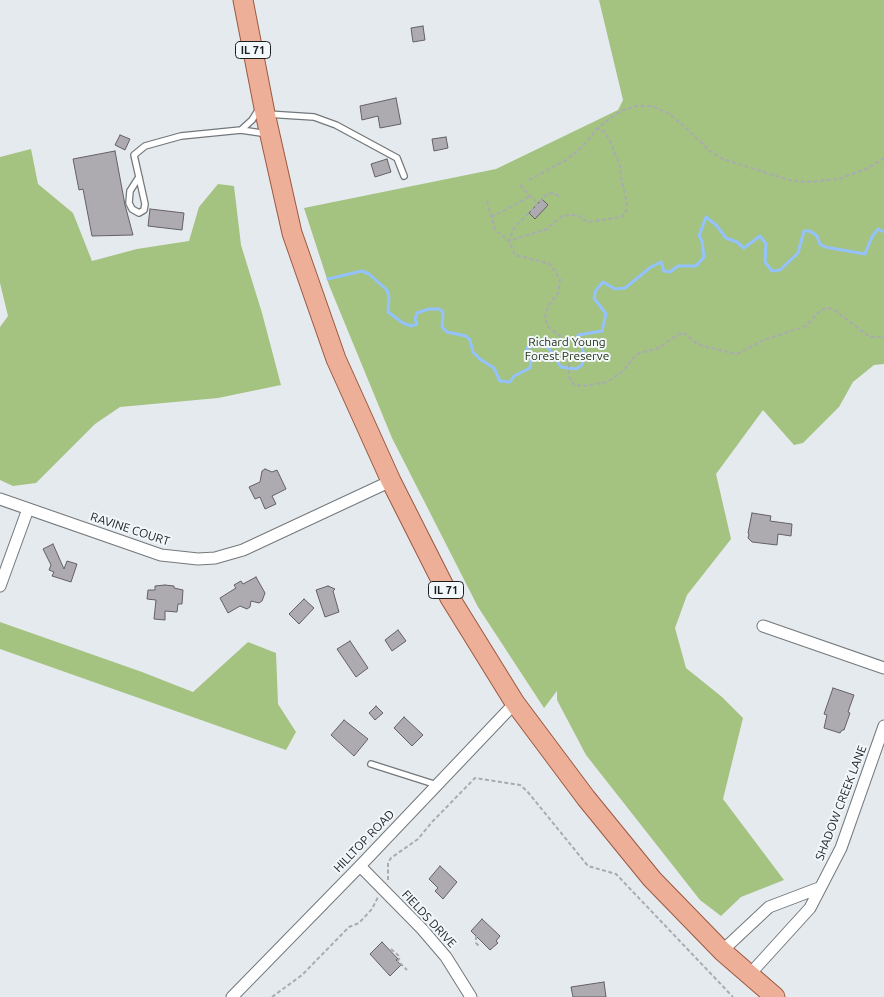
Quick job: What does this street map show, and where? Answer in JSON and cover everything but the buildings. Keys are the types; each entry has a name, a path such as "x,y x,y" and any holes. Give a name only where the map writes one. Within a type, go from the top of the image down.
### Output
{"main road":[{"name":"IL 71","path":"243,0 264,107 292,232 333,350 391,481 450,598 515,703 586,798 652,879 722,951 775,997"}],"street":[{"name":"RAVINE COURT","path":"0,499 161,556 216,558 244,550 391,481"},
{"path":"0,586 28,509"},
{"path":"763,626 884,668"},
{"name":"HILLTOP ROAD","path":"232,997 515,703"},
{"name":"SHADOW CREEK LANE","path":"750,974 810,908 841,848 884,726"},
{"name":"FIELDS DRIVE","path":"360,866 422,929 446,957 471,997"},
{"path":"722,951 769,907 819,888"}],"lane":[{"path":"241,130 264,107 314,117 336,125 398,158 404,176"},
{"path":"139,177 130,191 129,203 132,210 139,213 144,210 145,204 134,154 145,146 181,136 241,130 270,134"},
{"path":"372,764 437,785"}],"path":[{"path":"529,180 566,160 580,149 598,128 622,110 637,106 652,106 668,113 710,150 724,159 789,180 806,182 839,178 868,168 884,158"},
{"path":"509,241 546,229 562,216 579,216 587,222 622,217 628,203 620,177 620,166 605,132 598,128"},
{"path":"520,185 537,204"},
{"path":"509,241 513,230 546,194 552,193 559,196"},
{"path":"491,216 515,206 530,196"},
{"path":"487,201 495,230 509,241 515,255 550,264 560,278 558,293 548,306 545,318 548,327 560,336 566,345 569,359 569,377 574,385 584,386 607,382 622,372 637,354 658,348 678,334 684,333 703,346 737,354 764,340 806,326 821,310 828,308 833,309 870,337 884,337"},
{"path":"272,997 302,975 349,927 359,924 372,909 388,880 388,863 390,858 418,838 476,778 520,785 527,791 588,866 616,874 733,997"},
{"path":"476,936 476,943 480,947"},
{"path":"391,949 400,957 398,961 407,970"}],"green space":[{"name":"Richard Young Forest Preserve","path":"599,0 884,0 884,364 874,365 853,382 839,407 803,443 794,445 763,410 716,474 731,539 687,595 675,628 686,668 722,697 743,718 723,799 784,880 741,897 721,916 700,900 586,755 557,700 557,691 544,708 478,607 392,438 329,285 304,208 496,169 618,110 623,100"},
{"path":"31,149 38,184 73,213 92,261 137,249 189,241 199,207 218,184 234,186 241,245 262,313 281,385 218,398 120,407 95,424 36,483 13,486 0,480 0,327 8,316 0,283 0,157"},
{"path":"0,622 193,692 248,642 276,653 278,704 296,732 286,750 0,649"}],"waterway":[{"path":"328,279 362,271 369,274 387,290 389,297 388,312 403,323 411,326 417,324 415,319 417,313 429,309 439,309 443,312 442,327 447,332 466,336 470,340 473,352 494,368 500,381 510,382 514,376 530,368 531,362 527,348 541,342 550,350 561,367 576,369 582,365 584,354 578,335 602,331 606,314 594,298 596,290 603,282 615,289 625,288 651,267 661,262 664,271 670,272 678,266 696,266 704,257 702,241 699,236 706,217 717,226 726,238 737,242 744,248 760,236 766,244 765,262 772,271 780,270 798,253 804,231 810,231 817,236 820,244 825,247 865,254 872,237 878,229 884,232"}]}
